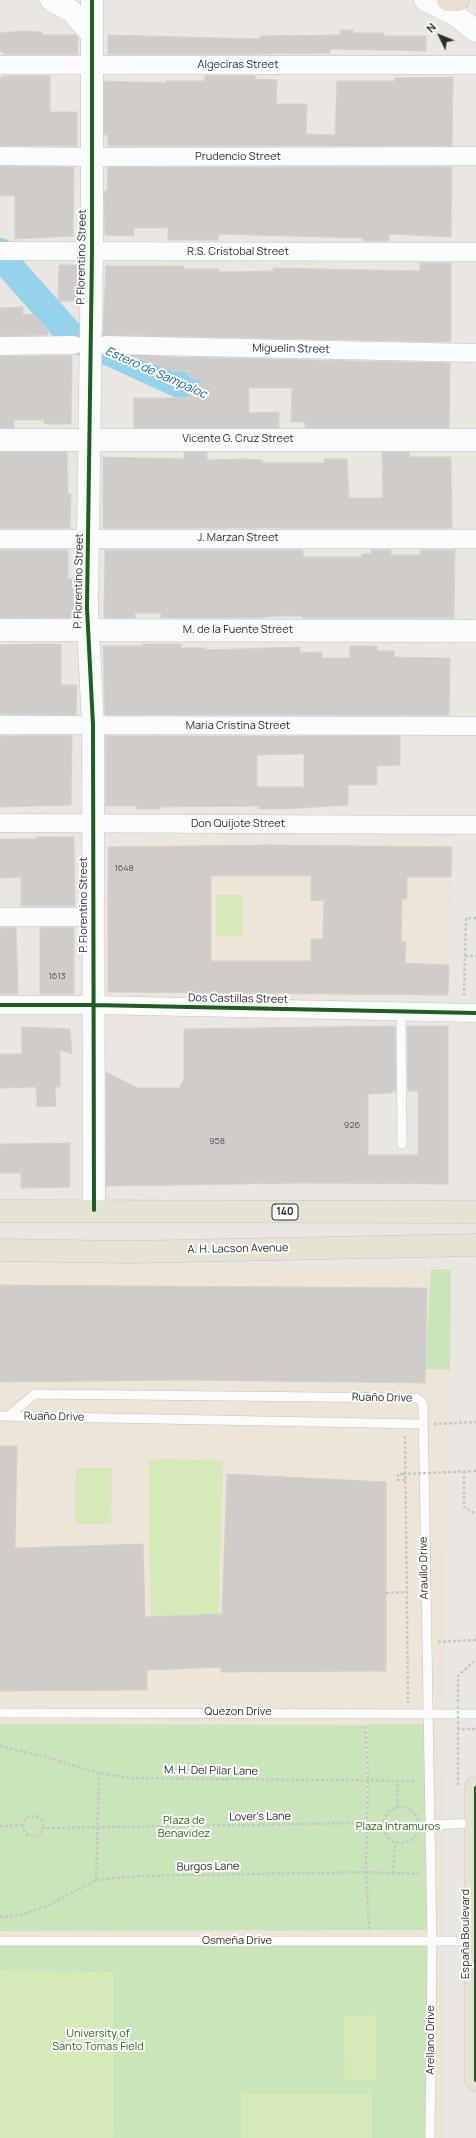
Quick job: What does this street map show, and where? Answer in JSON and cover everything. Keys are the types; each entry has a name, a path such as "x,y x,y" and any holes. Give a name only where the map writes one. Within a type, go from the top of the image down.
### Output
{"highway":[{"path":"448,0 458,0"}],"main road":[{"name":"140","path":"0,1211 476,1212"},
{"name":"A. H. Lacson Avenue","path":"0,1250 129,1252 476,1245"},
{"name":"España Boulevard","path":"466,1787 475,1824 476,2080"}],"street":[{"path":"51,0 71,11 92,34"},
{"name":"P. Florentino Street","path":"92,0 92,252 89,361 89,538 87,629 93,725 94,1210"},
{"path":"425,0 454,14 476,31"},
{"name":"Algeciras Street","path":"0,65 476,65"},
{"name":"Prudencio Street","path":"0,156 476,156"},
{"name":"R.S. Cristobal Street","path":"8,251 476,252"},
{"path":"0,346 74,345"},
{"name":"Miguelin Street","path":"106,345 476,353"},
{"name":"Vicente G. Cruz Street","path":"0,440 476,440"},
{"name":"J. Marzan Street","path":"0,539 476,539"},
{"name":"M. de la Fuente Street","path":"0,630 476,631"},
{"name":"Maria Cristina Street","path":"0,725 476,726"},
{"name":"Don Quijote Street","path":"0,824 476,825"},
{"path":"0,917 93,917"},
{"name":"Dos Castillas Street","path":"0,1006 94,1005 476,1013"}],"lane":[{"path":"401,1011 402,1144"},
{"name":"Ruaño Drive","path":"35,1394 417,1398 423,1405 426,1424 405,1424 4,1416 35,1394"},
{"name":"Araullo Drive","path":"426,1424 426,1712"},
{"name":"Quezon Drive","path":"0,1712 426,1712 476,1714"},
{"path":"426,1712 432,1942"},
{"path":"429,1825 475,1824"},
{"name":"Osmeña Drive","path":"0,1941 475,1941"},
{"name":"Arellano Drive","path":"430,2138 432,1942"}],"path":[{"path":"464,995 466,918 476,918"},
{"path":"465,956 476,956"},
{"path":"426,1424 476,1422"},
{"path":"405,1424 408,1712"},
{"path":"406,1468 404,1468 404,1480 398,1480 398,1474 403,1474 464,1471 476,1471"},
{"path":"464,1471 464,1507 476,1514"},
{"path":"386,1593 407,1592"},
{"path":"408,1644 476,1640"},
{"path":"466,1787 458,1737 458,1676 476,1659"},
{"path":"365,1712 368,1781 366,1872 369,1941"},
{"path":"458,1729 476,1729"},
{"path":"96,1880 99,1773"},
{"path":"397,1807 398,1781"},
{"path":"397,1807 409,1808 414,1812 418,1819 419,1826 417,1833 411,1840 395,1842 385,1834 383,1824 387,1813 397,1807"},
{"path":"34,1816 39,1819 42,1828 39,1833 30,1835 24,1831 23,1825 28,1817 34,1816"},
{"path":"0,1826 23,1825"},
{"path":"393,1874 395,1842"}],"shaded area":[{"path":"142,840 451,842 449,997 98,996 99,896 142,895"},
{"path":"0,1260 451,1270 442,1713 444,2138 0,2138"}],"green space":[{"path":"216,895 243,895 243,936 216,936"},
{"path":"431,1269 451,1270 450,1370 425,1369"},
{"path":"149,1459 223,1460 217,1668 152,1670"},
{"path":"76,1468 112,1468 111,1524 75,1524"},
{"name":"Plaza de Benavidez","path":"0,1724 366,1725 368,1876 368,1724 428,1724 428,1930 0,1931"},
{"name":"University of Santo Tomas Field","path":"0,1941 428,1946 429,2138 0,2138"},
{"path":"0,1970 114,1972 113,2138 0,2138"},
{"path":"376,2015 376,2079 345,2079 344,2016"},
{"path":"241,2094 372,2094 372,2138 241,2138"}],"building":[{"path":"340,30 353,30 353,33 384,33 384,36 426,36 426,51 330,49 330,53 108,54 108,35 260,39 260,36 340,35"},
{"path":"24,31 42,32 42,35 76,35 78,37 78,54 3,54 3,52 0,52 0,33"},
{"path":"3,76 50,76 50,112 77,112 77,146 0,146 0,78 3,78"},
{"path":"205,76 255,76 255,79 277,80 276,104 307,104 306,134 335,135 337,81 395,81 395,78 453,77 452,146 108,146 108,135 104,135 104,81 166,83 166,81 205,81"},
{"path":"0,166 74,167 73,236 15,239 15,196 0,196"},
{"path":"108,167 452,167 451,237 389,234 389,241 363,241 363,238 219,234 218,240 168,240 168,228 134,228 134,236 105,235 104,191 107,191"},
{"path":"420,263 451,263 451,342 103,335 106,266 184,266 184,269 219,269 219,272 274,271 274,268 420,271"},
{"path":"59,265 79,265 79,301 58,301"},
{"path":"23,307 23,315 33,314 48,330 48,335 0,336 0,308"},
{"path":"0,356 72,356 71,424 44,424 44,420 14,420 14,428 0,428"},
{"path":"131,356 450,363 449,428 305,428 305,422 291,422 292,388 249,388 249,413 279,412 279,428 134,428 134,398 189,398 189,384 209,383 189,376 189,371 174,371"},
{"path":"0,452 67,452 68,494 71,494 70,528 0,528"},
{"path":"184,452 207,452 207,460 244,459 262,460 262,463 324,463 324,459 347,459 349,498 383,498 382,452 409,452 410,457 451,457 452,528 103,528 103,457 184,459"},
{"path":"0,550 68,550 68,579 75,579 75,618 0,618"},
{"path":"105,550 303,550 303,557 362,557 362,554 371,554 371,550 391,550 391,555 420,555 420,550 455,550 454,618 302,618 302,616 276,616 257,618 161,618 161,613 135,613 135,618 104,618"},
{"path":"61,644 61,685 77,685 76,715 0,714 0,645"},
{"path":"142,644 181,644 181,648 205,648 205,650 300,647 300,653 322,652 322,658 350,658 350,646 377,646 377,651 394,651 394,657 450,658 449,715 105,715 103,646 142,646"},
{"path":"0,736 72,736 71,805 0,807"},
{"path":"106,736 400,736 400,765 377,766 377,785 348,785 348,805 284,809 259,809 259,806 160,807 160,809 137,809 137,806 106,806","holes":["304,754 304,787 257,787 257,755"]},
{"path":"36,837 74,837 75,906 21,906 21,877 0,878 0,839 36,839"},
{"path":"269,845 452,847 451,877 407,877 407,899 402,899 401,942 406,942 405,963 449,965 448,995 108,992 108,847","holes":["211,876 311,876 311,901 324,900 323,939 311,939 311,961 211,961"]},
{"path":"0,928 16,928 18,994 0,994"},
{"path":"40,928 74,928 74,994 40,994"},
{"path":"395,1026 396,1091 392,1091 392,1093 368,1094 368,1155 418,1155 418,1091 408,1091 407,1026 448,1026 448,1184 304,1183 106,1186 106,1072 138,1088 179,1088 184,1079 184,1029"},
{"path":"22,1027 70,1029 72,1054 60,1050 60,1087 55,1087 56,1106 37,1107 36,1087 0,1088 0,1054 22,1054"},
{"path":"70,1143 70,1187 21,1188 21,1173 0,1173 0,1144"},
{"path":"0,1285 427,1288 425,1383 186,1380 0,1382"},
{"path":"0,1446 17,1446 15,1548 143,1544 145,1617 222,1614 227,1474 386,1482 386,1671 221,1672 221,1667 147,1670 147,1690 0,1691"}],"waterway":[{"name":"Estero de Sampaloc","path":"0,252 10,267 74,339 103,349 223,404"}],"cycle path":[{"path":"92,0 92,252 87,608 93,725 94,1210"},
{"path":"0,1005 94,1005 476,1013"},
{"path":"476,1788 476,2080"}],"park label":[{"name":"Plaza Intramuros","path":"398,1827"}]}
